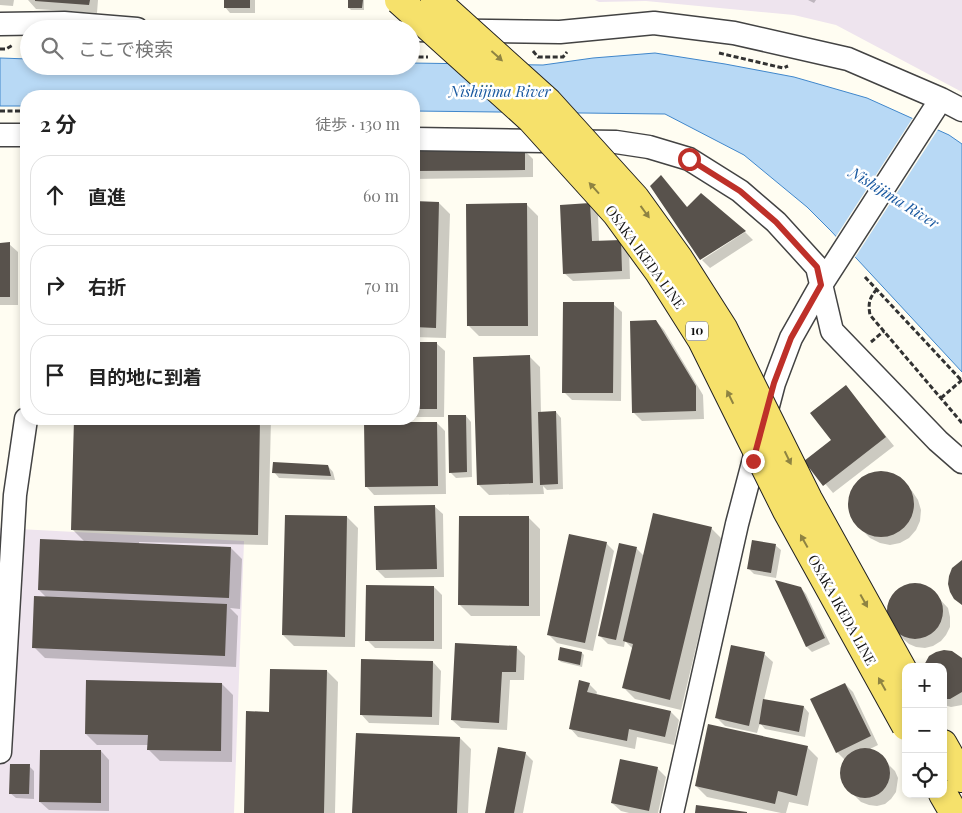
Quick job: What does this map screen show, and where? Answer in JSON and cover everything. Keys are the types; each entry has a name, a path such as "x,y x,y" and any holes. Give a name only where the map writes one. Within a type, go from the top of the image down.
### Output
{"main road":[{"name":"OSAKA IKEDA LINE","path":"399,0 530,119 616,213 659,272 702,340 787,511 902,719"},
{"name":"OSAKA IKEDA LINE","path":"435,0 548,102 635,198 680,258 723,328 808,499 902,669"},
{"path":"947,751 962,778"},
{"path":"945,798 954,813"}],"street":[{"path":"420,30 560,32 654,23 734,33 848,59 936,106 962,110"},
{"path":"0,24 20,24"},
{"path":"672,813 737,524 774,383 791,338 821,285 936,106"},
{"path":"0,135 20,135"},
{"path":"420,139 616,142 649,147 689,159 740,191 776,222 817,267 832,332 938,441 962,462"},
{"path":"0,752 15,495 25,425"}],"path":[{"path":"0,49 6,49 13,45"},
{"path":"533,51 538,57 563,57 569,50"},
{"path":"712,50 724,56 783,68 793,64"},
{"path":"0,111 20,111"},
{"path":"865,277 962,380 941,398"},
{"path":"877,289 870,296 868,306 870,315 962,424"}],"shaded area":[{"path":"595,0 962,0 962,92 836,25 794,15 646,1 599,2"},
{"path":"0,528 244,541 234,813 0,813"}],"water":[{"name":"Nishijima River","path":"655,53 794,77 867,98 949,135 962,144 962,372 807,207 744,155 665,114 420,111 420,90 20,90 20,106 0,106 0,58 20,59 20,75 420,75 420,63 543,65 593,58"}],"pier":[{"path":"914,116 939,128 854,259 835,238"}],"building":[{"path":"35,0 90,0 89,5"},
{"path":"224,0 250,0 250,8 224,8"},
{"path":"348,0 363,0 362,8 348,8"},
{"path":"525,149 525,170 420,171 420,151"},
{"path":"661,175 687,207 701,193 746,231 700,260 650,186"},
{"path":"420,201 439,202 436,328 420,327"},
{"path":"527,203 528,326 467,326 466,204"},
{"path":"590,203 592,241 621,240 622,271 563,274 560,205"},
{"path":"10,242 10,297 0,297 0,243"},
{"path":"563,302 614,302 613,393 562,393"},
{"path":"656,320 696,386 696,411 632,413 630,321"},
{"path":"420,342 437,342 437,409 420,409"},
{"path":"530,355 533,483 477,485 473,357"},
{"path":"846,385 886,437 823,486 804,461 831,440 810,413"},
{"path":"556,411 558,484 540,485 538,412"},
{"path":"448,415 466,415 467,472 449,473"},
{"path":"420,422 437,422 438,486 365,487 364,425 420,425"},
{"path":"74,425 260,425 258,535 71,530"},
{"path":"273,462 328,465 331,476 272,473"},
{"path":"881,471 894,474 904,481 911,491 914,504 911,517 904,527 894,534 881,537 868,534 858,527 851,517 848,504 851,491 858,481 868,474"},
{"path":"435,505 437,569 376,570 374,506"},
{"path":"653,513 712,527 670,700 622,688 633,644 623,641"},
{"path":"285,515 347,516 345,637 282,635"},
{"path":"459,516 529,516 529,606 458,605"},
{"path":"569,534 607,542 585,643 547,635"},
{"path":"40,539 231,547 229,598 38,590"},
{"path":"752,540 776,544 771,573 747,569"},
{"path":"619,543 637,547 616,640 598,636"},
{"path":"962,560 962,605 954,599 948,584 952,568"},
{"path":"775,580 801,587 825,638 806,647"},
{"path":"910,583 920,583 935,591 941,600 943,611 941,622 935,631 920,639 910,639 899,634 892,627 887,616 887,606 892,595 899,588"},
{"path":"366,585 434,586 434,641 365,641"},
{"path":"34,596 227,604 225,656 32,648"},
{"path":"455,643 517,646 516,672 502,672 499,723 451,720"},
{"path":"731,645 765,652 749,726 715,718"},
{"path":"560,647 582,652 580,665 558,660"},
{"path":"952,651 962,658 962,692 950,699 947,699 947,663 925,663 929,656 936,652"},
{"path":"361,659 433,661 432,717 360,715"},
{"path":"270,669 327,670 324,813 244,813 246,711 269,712"},
{"path":"86,680 222,683 221,751 147,750 148,735 85,734"},
{"path":"579,680 590,683 587,692 671,711 665,737 629,729 627,741 569,729"},
{"path":"845,683 871,736 836,753 810,699"},
{"path":"763,699 804,706 799,732 759,724"},
{"path":"708,724 808,746 797,796 778,791 775,804 695,786"},
{"path":"356,733 460,737 457,813 352,813"},
{"path":"498,747 526,752 514,813 485,813"},
{"path":"865,748 879,752 886,759 890,773 886,787 879,794 865,798 851,794 844,787 840,773 844,759 851,752"},
{"path":"40,750 101,750 101,803 39,802"},
{"path":"620,759 658,767 649,811 611,803"},
{"path":"10,764 30,764 29,794 9,794"},
{"path":"696,805 747,812 747,813 695,813"}],"route":[{"path":"689,159 740,191 776,222 817,267 821,285 791,338 774,383 753,461"}]}
